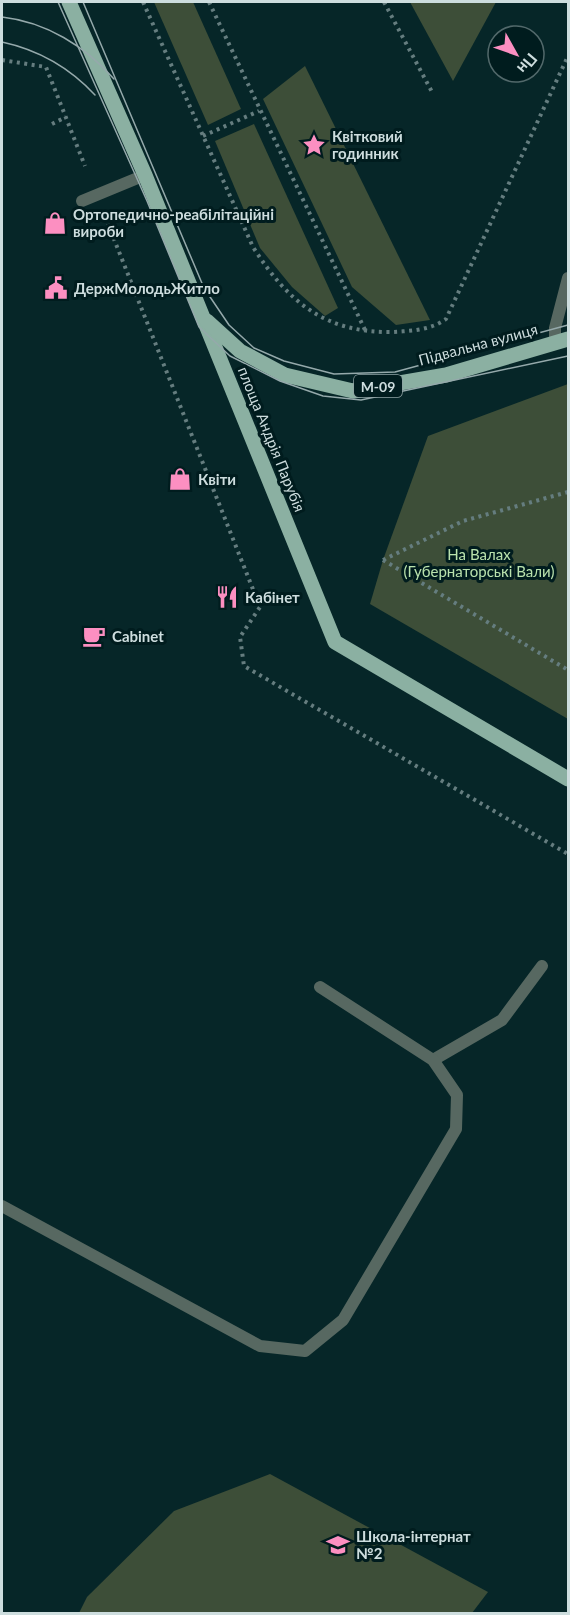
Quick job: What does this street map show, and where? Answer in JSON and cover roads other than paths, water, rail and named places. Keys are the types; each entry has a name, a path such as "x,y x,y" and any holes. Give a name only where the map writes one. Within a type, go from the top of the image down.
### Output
{"main road":[{"name":"площа Андрія Парубія","path":"69,2 145,175 335,642 568,779"},
{"name":"Підвальна вулиця","path":"203,317 240,351 285,375 353,391 446,375 562,341"}],"street":[{"path":"82,201 145,175"},
{"path":"562,341 555,328 568,278"},
{"path":"433,1060 502,1020 542,966"},
{"path":"2,1206 260,1346 305,1351 343,1320 456,1129 457,1095 433,1060 320,987"}],"tram line":[{"path":"58,2 147,201 199,327 230,356 280,381 323,396 361,400 568,356"},
{"path":"83,2 204,288 229,325 254,348 284,361 334,374 395,372 568,325"},
{"path":"2,17 34,24 64,38 90,56 114,79"},
{"path":"2,42 16,45 53,61 75,76 95,95"}],"place":[{"name":"Квітковий годинник","path":"314,145"},
{"name":"Ортопедично-реабілітаційні вироби","path":"55,223"},
{"name":"ДержМолодьЖитло","path":"56,288"},
{"name":"Квіти","path":"180,479"},
{"name":"Кабінет","path":"227,597"},
{"name":"Cabinet","path":"94,636"},
{"name":"Школа-інтернат №2","path":"338,1545"}],"park label":[{"name":"На Валах (Губернаторські Вали)","path":"479,562"}]}
